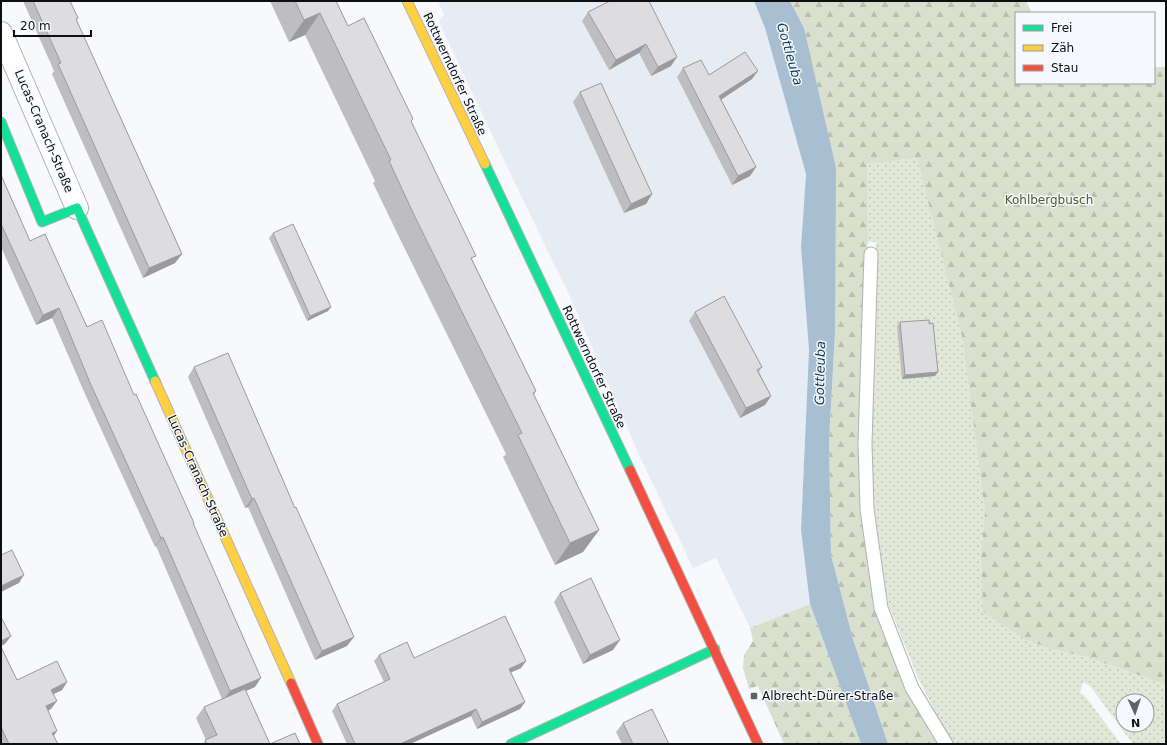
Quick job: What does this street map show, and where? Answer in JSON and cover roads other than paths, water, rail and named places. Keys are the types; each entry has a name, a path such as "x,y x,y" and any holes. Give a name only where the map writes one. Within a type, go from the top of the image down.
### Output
{"street":[{"name":"Rottwerndorfer Straße","path":"407,1 715,649 758,744"},
{"name":"Lucas-Cranach-Straße","path":"1,32 77,208 318,744"},
{"name":"Lucas-Cranach-Straße","path":"1,122 42,222 77,208"},
{"path":"511,744 715,649"}],"lane":[{"path":"871,254 865,450 867,509 881,608 912,688 946,744"}],"water":[{"name":"Gottleuba","path":"754,1 790,1 804,28 836,168 835,332 829,442 831,555 853,639 888,744 861,744 810,604 801,530 809,350 801,247 806,174 765,28"}],"place":[{"name":"Albrecht-Dürer-Straße","path":"754,696"}],"park label":[{"name":"Kohlbergbusch","path":"1049,200"}]}
